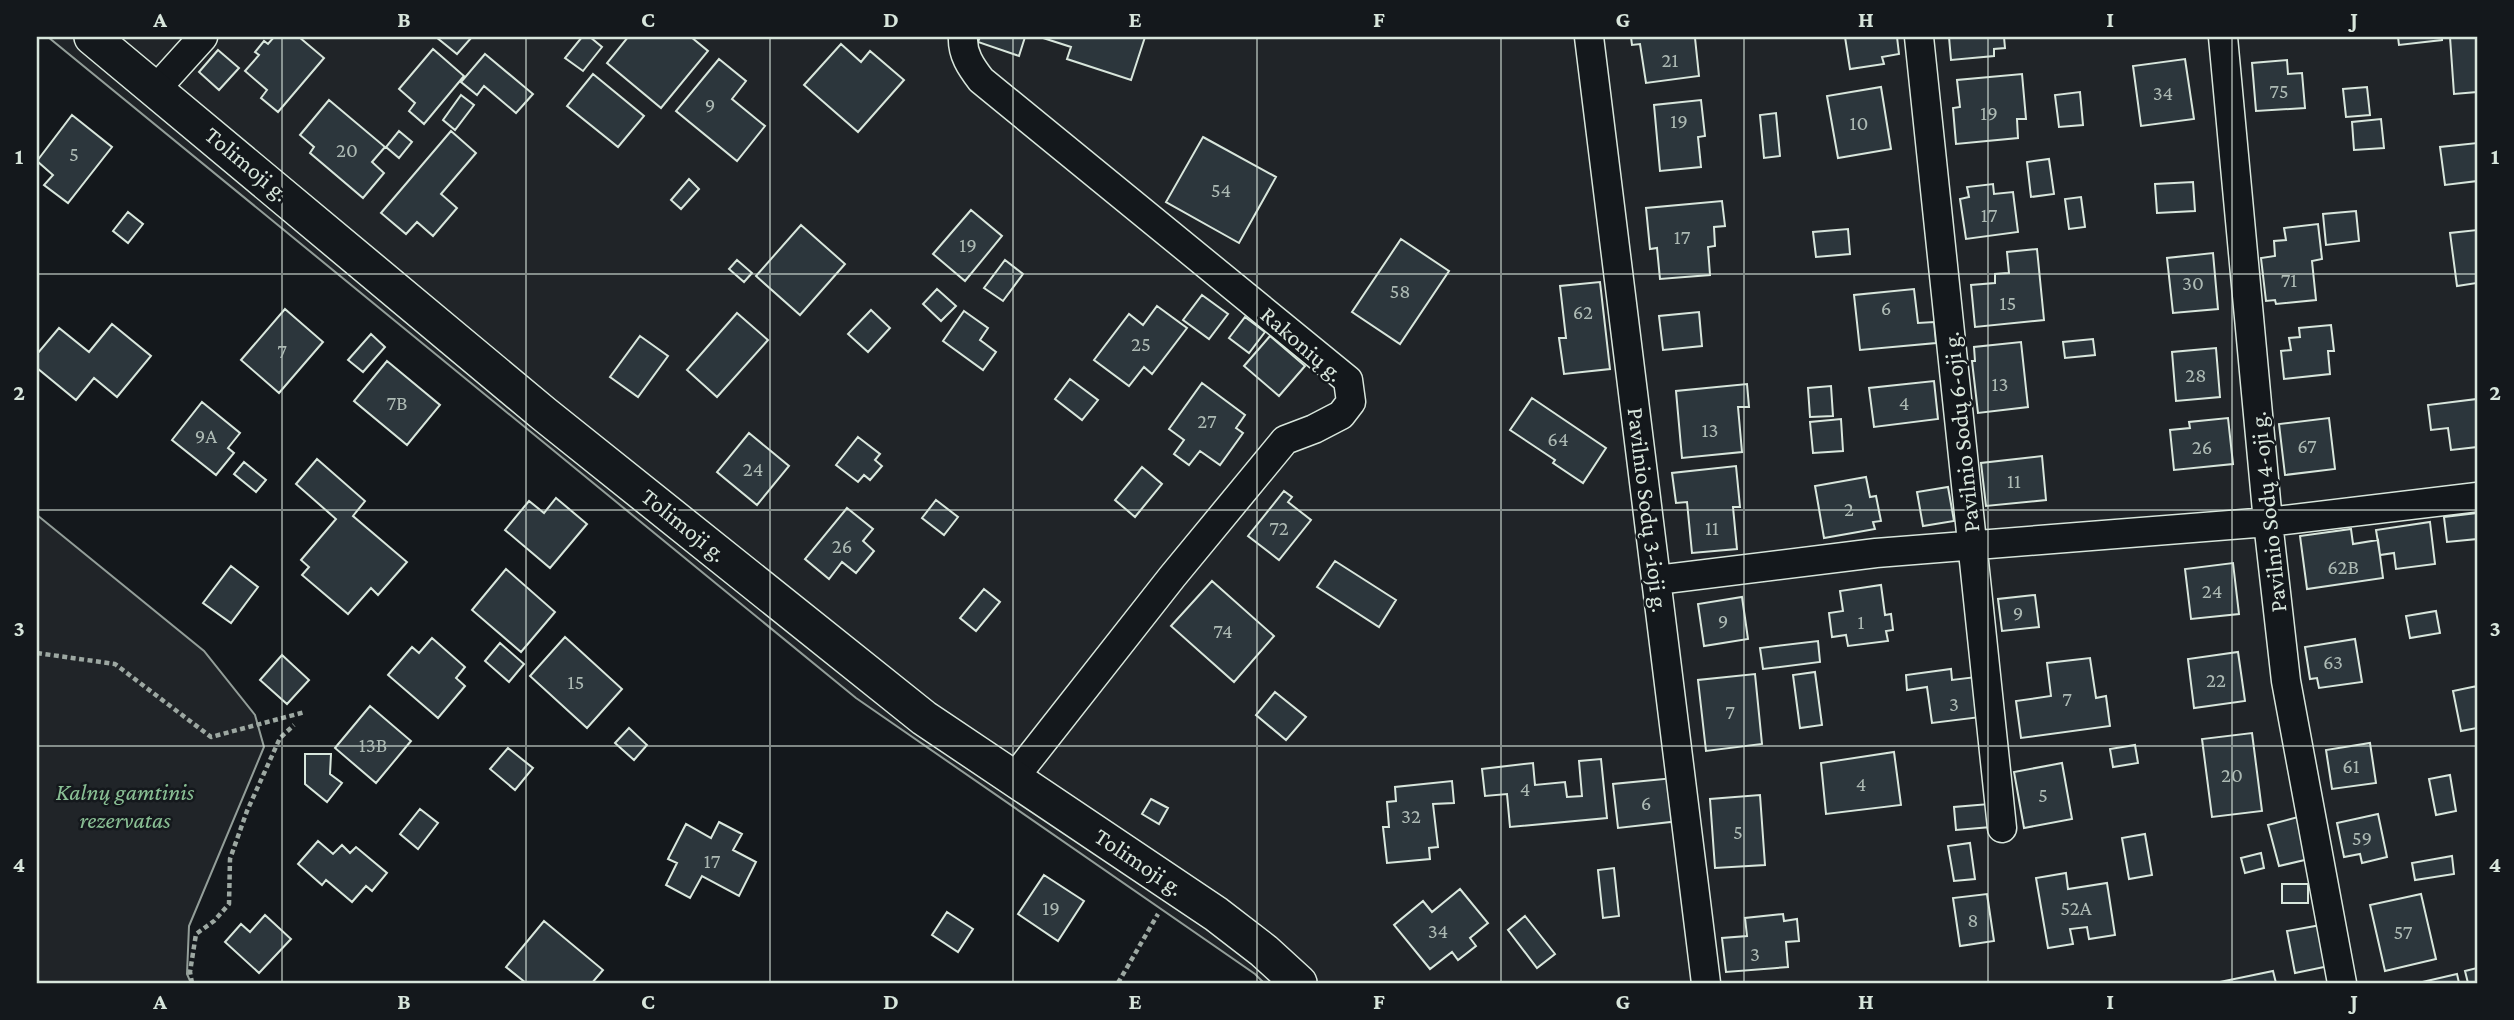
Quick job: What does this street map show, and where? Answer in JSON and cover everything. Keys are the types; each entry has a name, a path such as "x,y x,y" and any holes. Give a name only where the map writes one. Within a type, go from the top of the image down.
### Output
{"street":[{"name":"Tolimoji g.","path":"92,37 544,414 924,718 1174,886 1264,951 1299,983"},
{"path":"156,89 203,37"},
{"name":"Rakonių g.","path":"963,37 962,44 968,64 981,80 1348,380 1351,402 1341,415 1285,440 1172,577 1014,778"},
{"name":"Pavilnio Sodų 3-ioji g.","path":"1589,37 1706,983"},
{"name":"Pavilnio Sodų 6-oji g.","path":"1919,37 2002,828"},
{"name":"Pavilnio Sodų 4-oji g.","path":"2223,37 2268,522 2286,681 2342,983"},
{"path":"1657,580 1876,554 2268,522 2477,497"}],"path":[{"path":"37,653 115,664 211,737 305,712"},
{"path":"192,983 196,934 214,921 229,904 230,859 247,811 280,738 294,725"},
{"path":"1118,983 1174,886"}],"green space":[{"path":"48,37 2477,37 2477,983 1264,983 1255,974 856,698"},
{"name":"Kalnų gamtinis rezervatas","path":"37,515 204,651 255,715 264,747 189,926 187,974 191,983 37,983"}],"building":[{"path":"274,37 299,37 324,58 278,112 261,98 267,90 245,71 259,55 255,52 264,41 268,44"},
{"path":"436,37 472,37 457,54"},
{"path":"582,37 590,37 602,47 583,71 565,58"},
{"path":"628,37 691,37 708,51 661,108 607,63"},
{"path":"980,37 1025,37 1019,56 978,42"},
{"path":"1040,37 1145,37 1131,80 1067,59 1071,47"},
{"path":"1631,37 1704,37 1695,38 1699,76 1646,83 1640,44 1632,45"},
{"path":"1845,37 1897,37 1899,54 1882,57 1884,64 1850,69"},
{"path":"1949,37 2004,37 2005,48 1994,49 1994,56 1951,60"},
{"path":"2398,37 2442,37 2442,40 2399,45"},
{"path":"2450,37 2477,37 2477,92 2454,94"},
{"path":"841,44 861,62 870,51 904,80 858,132 804,85"},
{"path":"433,49 464,76 424,124 409,111 415,103 399,89"},
{"path":"218,50 239,68 219,90 199,72"},
{"path":"485,54 533,94 516,113 484,86 477,95 461,82"},
{"path":"719,59 746,81 732,99 765,126 737,161 676,111"},
{"path":"2185,59 2194,119 2141,126 2133,66"},
{"path":"2287,60 2288,74 2302,73 2305,108 2256,111 2252,63"},
{"path":"593,74 644,116 618,147 567,106"},
{"path":"2022,74 2026,119 2017,119 2018,138 1956,144 1953,108 1960,107 1957,80"},
{"path":"1881,87 1891,149 1838,158 1827,96"},
{"path":"2367,87 2370,115 2346,117 2343,89"},
{"path":"2080,92 2083,125 2059,127 2055,95"},
{"path":"461,95 474,105 455,130 443,120"},
{"path":"329,100 385,147 372,162 384,173 363,198 310,153 314,147 300,135"},
{"path":"1701,100 1705,136 1698,137 1701,167 1660,171 1654,105"},
{"path":"1776,113 1780,156 1764,158 1760,115"},
{"path":"72,115 112,147 68,203 44,185 53,175 37,161"},
{"path":"2381,119 2384,148 2354,150 2352,122"},
{"path":"399,131 412,142 399,158 386,147"},
{"path":"451,131 476,153 441,194 457,208 433,236 417,222 406,234 381,213"},
{"path":"1203,137 1276,177 1239,243 1166,202"},
{"path":"2477,143 2477,181 2445,185 2440,147"},
{"path":"2049,159 2054,194 2031,197 2027,162"},
{"path":"689,179 699,189 681,209 671,200"},
{"path":"2193,182 2195,211 2157,213 2155,184"},
{"path":"1993,184 1994,194 2013,192 2018,232 1966,239 1960,199 1969,197 1967,187"},
{"path":"2081,197 2085,227 2069,229 2065,199"},
{"path":"1722,201 1725,226 1714,227 1715,246 1708,247 1710,275 1660,279 1657,248 1650,249 1646,208"},
{"path":"971,210 1002,236 965,281 933,254"},
{"path":"2356,211 2359,241 2326,245 2323,214"},
{"path":"128,212 143,224 128,243 113,231"},
{"path":"2318,224 2322,259 2312,261 2316,300 2276,304 2275,300 2266,301 2261,258 2275,256 2274,241 2286,240 2284,228"},
{"path":"801,225 845,264 800,315 756,276"},
{"path":"1848,229 1850,254 1816,257 1813,232"},
{"path":"2477,230 2477,283 2457,286 2450,233"},
{"path":"1401,239 1449,271 1400,344 1352,312"},
{"path":"2037,249 2044,320 1975,327 1971,285 1995,283 1995,274 2009,273 2007,252"},
{"path":"2213,253 2218,309 2173,313 2167,258"},
{"path":"737,260 752,273 744,282 729,269"},
{"path":"1005,260 1023,274 1003,301 984,288"},
{"path":"1600,282 1610,369 1564,374 1559,338 1566,338 1560,286"},
{"path":"937,289 956,306 941,321 923,304"},
{"path":"1914,289 1918,323 1934,322 1936,343 1860,350 1854,295"},
{"path":"1202,295 1228,314 1209,339 1183,320"},
{"path":"1157,306 1187,328 1152,374 1144,367 1129,386 1094,360 1129,314 1143,325"},
{"path":"285,309 323,342 279,393 241,360"},
{"path":"871,310 890,328 868,352 848,334"},
{"path":"964,311 988,328 980,340 996,352 983,370 943,341"},
{"path":"1699,312 1702,346 1663,350 1659,316"},
{"path":"737,313 768,340 717,397 687,370"},
{"path":"1245,317 1265,332 1249,353 1229,338"},
{"path":"112,324 151,356 117,397 94,378 76,400 37,368 37,354 59,328 89,352"},
{"path":"2331,325 2334,351 2328,351 2330,374 2284,379 2281,351 2291,350 2289,338 2300,337 2299,328"},
{"path":"371,334 385,347 363,372 348,360"},
{"path":"640,336 668,356 638,397 610,377"},
{"path":"1270,336 1305,366 1279,396 1244,366"},
{"path":"2093,339 2095,355 2065,358 2063,342"},
{"path":"2021,342 2028,407 1978,413 1972,361 1975,361 1974,347"},
{"path":"2216,348 2220,397 2176,401 2172,352"},
{"path":"387,361 440,405 407,445 354,401"},
{"path":"1070,379 1098,400 1082,420 1055,399"},
{"path":"1934,381 1938,419 1874,427 1869,388"},
{"path":"1202,383 1245,415 1236,428 1243,433 1220,465 1200,451 1189,465 1174,454 1184,440 1169,429"},
{"path":"1747,384 1749,407 1738,407 1742,452 1682,458 1676,391"},
{"path":"1831,386 1833,416 1810,417 1808,388"},
{"path":"1532,398 1606,448 1583,483 1553,463 1555,460 1510,430"},
{"path":"2477,399 2477,447 2451,450 2448,428 2431,430 2428,405"},
{"path":"202,402 240,433 228,448 234,453 216,475 172,440"},
{"path":"2228,418 2233,464 2174,470 2170,430 2190,428 2189,422"},
{"path":"2329,418 2335,469 2285,475 2279,424"},
{"path":"1841,419 1843,451 1813,453 1810,422"},
{"path":"749,433 789,466 757,505 717,472"},
{"path":"858,437 880,454 875,460 882,466 870,480 864,475 858,482 836,465"},
{"path":"2042,456 2046,500 1986,506 1981,463"},
{"path":"317,459 365,501 353,516 407,562 378,595 371,588 348,614 302,575 309,567 301,560 336,519 296,484"},
{"path":"244,462 266,480 256,492 234,474"},
{"path":"1736,466 1740,507 1733,507 1737,549 1692,553 1687,502 1676,503 1672,473"},
{"path":"1142,467 1162,484 1135,517 1115,500"},
{"path":"1866,477 1870,497 1876,496 1881,521 1873,522 1875,529 1824,538 1815,486"},
{"path":"1948,487 1954,521 1923,526 1917,492"},
{"path":"1284,491 1292,497 1288,502 1311,520 1279,560 1248,536"},
{"path":"556,498 587,524 550,568 505,530 529,501 544,513"},
{"path":"936,500 958,517 944,535 922,518"},
{"path":"847,508 873,529 863,541 874,551 856,573 842,562 829,579 805,559"},
{"path":"2477,513 2477,539 2447,542 2444,517"},
{"path":"2430,522 2435,564 2396,569 2394,553 2380,555 2376,530"},
{"path":"2351,529 2353,544 2378,540 2383,578 2307,589 2300,536"},
{"path":"1335,561 1396,600 1379,627 1317,587"},
{"path":"2233,563 2239,614 2191,619 2185,569"},
{"path":"231,566 258,587 231,623 203,603"},
{"path":"506,569 555,612 521,652 472,610"},
{"path":"1212,581 1274,636 1234,682 1171,626"},
{"path":"1881,585 1885,615 1891,614 1893,630 1886,631 1888,641 1848,646 1846,635 1832,637 1829,613 1843,611 1840,591"},
{"path":"984,589 1000,602 976,631 960,618"},
{"path":"2035,595 2039,627 2002,631 1998,599"},
{"path":"1742,597 1748,639 1704,646 1698,604"},
{"path":"2436,611 2440,633 2410,638 2406,616"},
{"path":"565,637 622,689 587,728 530,676"},
{"path":"432,638 465,667 456,678 465,686 438,718 388,675 412,647 419,653"},
{"path":"2355,639 2362,682 2319,688 2317,678 2310,679 2305,647"},
{"path":"1818,641 1820,662 1763,669 1760,648"},
{"path":"500,643 524,664 509,682 485,661"},
{"path":"2238,652 2245,701 2194,708 2188,659"},
{"path":"282,655 309,680 287,704 260,680"},
{"path":"2090,658 2096,698 2106,696 2110,726 2021,738 2016,701 2051,696 2047,663"},
{"path":"1951,669 1952,680 1976,677 1981,717 1932,723 1927,687 1907,690 1906,675"},
{"path":"1815,672 1822,725 1800,728 1793,675"},
{"path":"1755,674 1762,744 1706,751 1698,680"},
{"path":"2477,686 2477,728 2461,731 2453,691"},
{"path":"1275,692 1306,717 1286,740 1256,715"},
{"path":"370,706 411,741 376,783 335,748"},
{"path":"629,728 647,745 634,760 615,743"},
{"path":"2252,733 2262,811 2212,817 2202,739"},
{"path":"2370,743 2376,783 2332,789 2326,750"},
{"path":"2135,745 2138,763 2113,767 2110,749"},
{"path":"508,748 533,768 515,790 490,769"},
{"path":"1894,752 1901,805 1826,814 1821,763"},
{"path":"305,754 331,754 330,774 342,783 327,802 305,784"},
{"path":"1601,759 1607,818 1510,827 1507,794 1485,796 1482,769 1533,763 1535,785 1565,782 1567,797 1582,796 1579,761"},
{"path":"2062,763 2072,819 2024,828 2014,772"},
{"path":"2450,775 2456,811 2436,815 2429,779"},
{"path":"1674,778 1679,821 1618,828 1613,784"},
{"path":"1452,781 1454,803 1433,804 1438,847 1429,848 1430,859 1387,863 1383,827 1389,827 1387,802 1396,801 1395,787"},
{"path":"1760,795 1765,865 1715,868 1710,799"},
{"path":"1151,799 1168,808 1159,824 1142,814"},
{"path":"1989,804 1991,827 1956,830 1954,807"},
{"path":"420,809 438,823 418,849 400,834"},
{"path":"2378,814 2387,857 2362,863 2360,854 2344,857 2337,823"},
{"path":"2298,817 2309,859 2279,866 2268,825"},
{"path":"719,822 742,834 733,850 756,862 739,896 702,876 690,898 666,885 677,863 668,859 686,824 711,838"},
{"path":"2145,834 2152,875 2129,879 2122,838"},
{"path":"318,841 333,854 342,845 350,853 356,847 387,873 372,891 366,886 352,902 326,880 322,885 298,864"},
{"path":"1970,843 1975,879 1954,881 1948,846"},
{"path":"2261,853 2264,868 2245,873 2241,858"},
{"path":"2452,856 2454,874 2415,880 2412,863"},
{"path":"1614,868 1619,916 1603,918 1598,870"},
{"path":"2066,873 2068,889 2107,883 2115,935 2089,939 2087,927 2070,929 2073,944 2048,948 2036,878"},
{"path":"1044,875 1084,901 1058,941 1018,914"},
{"path":"2282,884 2308,884 2308,903 2282,903"},
{"path":"1460,889 1488,923 1470,938 1476,946 1458,960 1452,952 1430,969 1394,925 1423,901 1432,912"},
{"path":"1987,894 1994,941 1960,946 1953,898"},
{"path":"2421,894 2436,959 2385,971 2370,905"},
{"path":"947,912 973,929 958,952 932,935"},
{"path":"1783,914 1784,921 1797,919 1799,941 1786,942 1788,967 1726,972 1722,938 1747,936 1745,918"},
{"path":"265,915 291,939 259,973 225,942 241,924 250,932"},
{"path":"1525,916 1555,954 1537,968 1508,930"},
{"path":"544,921 603,970 592,983 526,983 506,967"},
{"path":"2321,925 2329,966 2295,973 2287,931"},
{"path":"2477,968 2477,983 2468,983 2465,971"},
{"path":"2273,971 2276,983 2215,983"},
{"path":"2457,974 2459,983 2418,983"}]}
